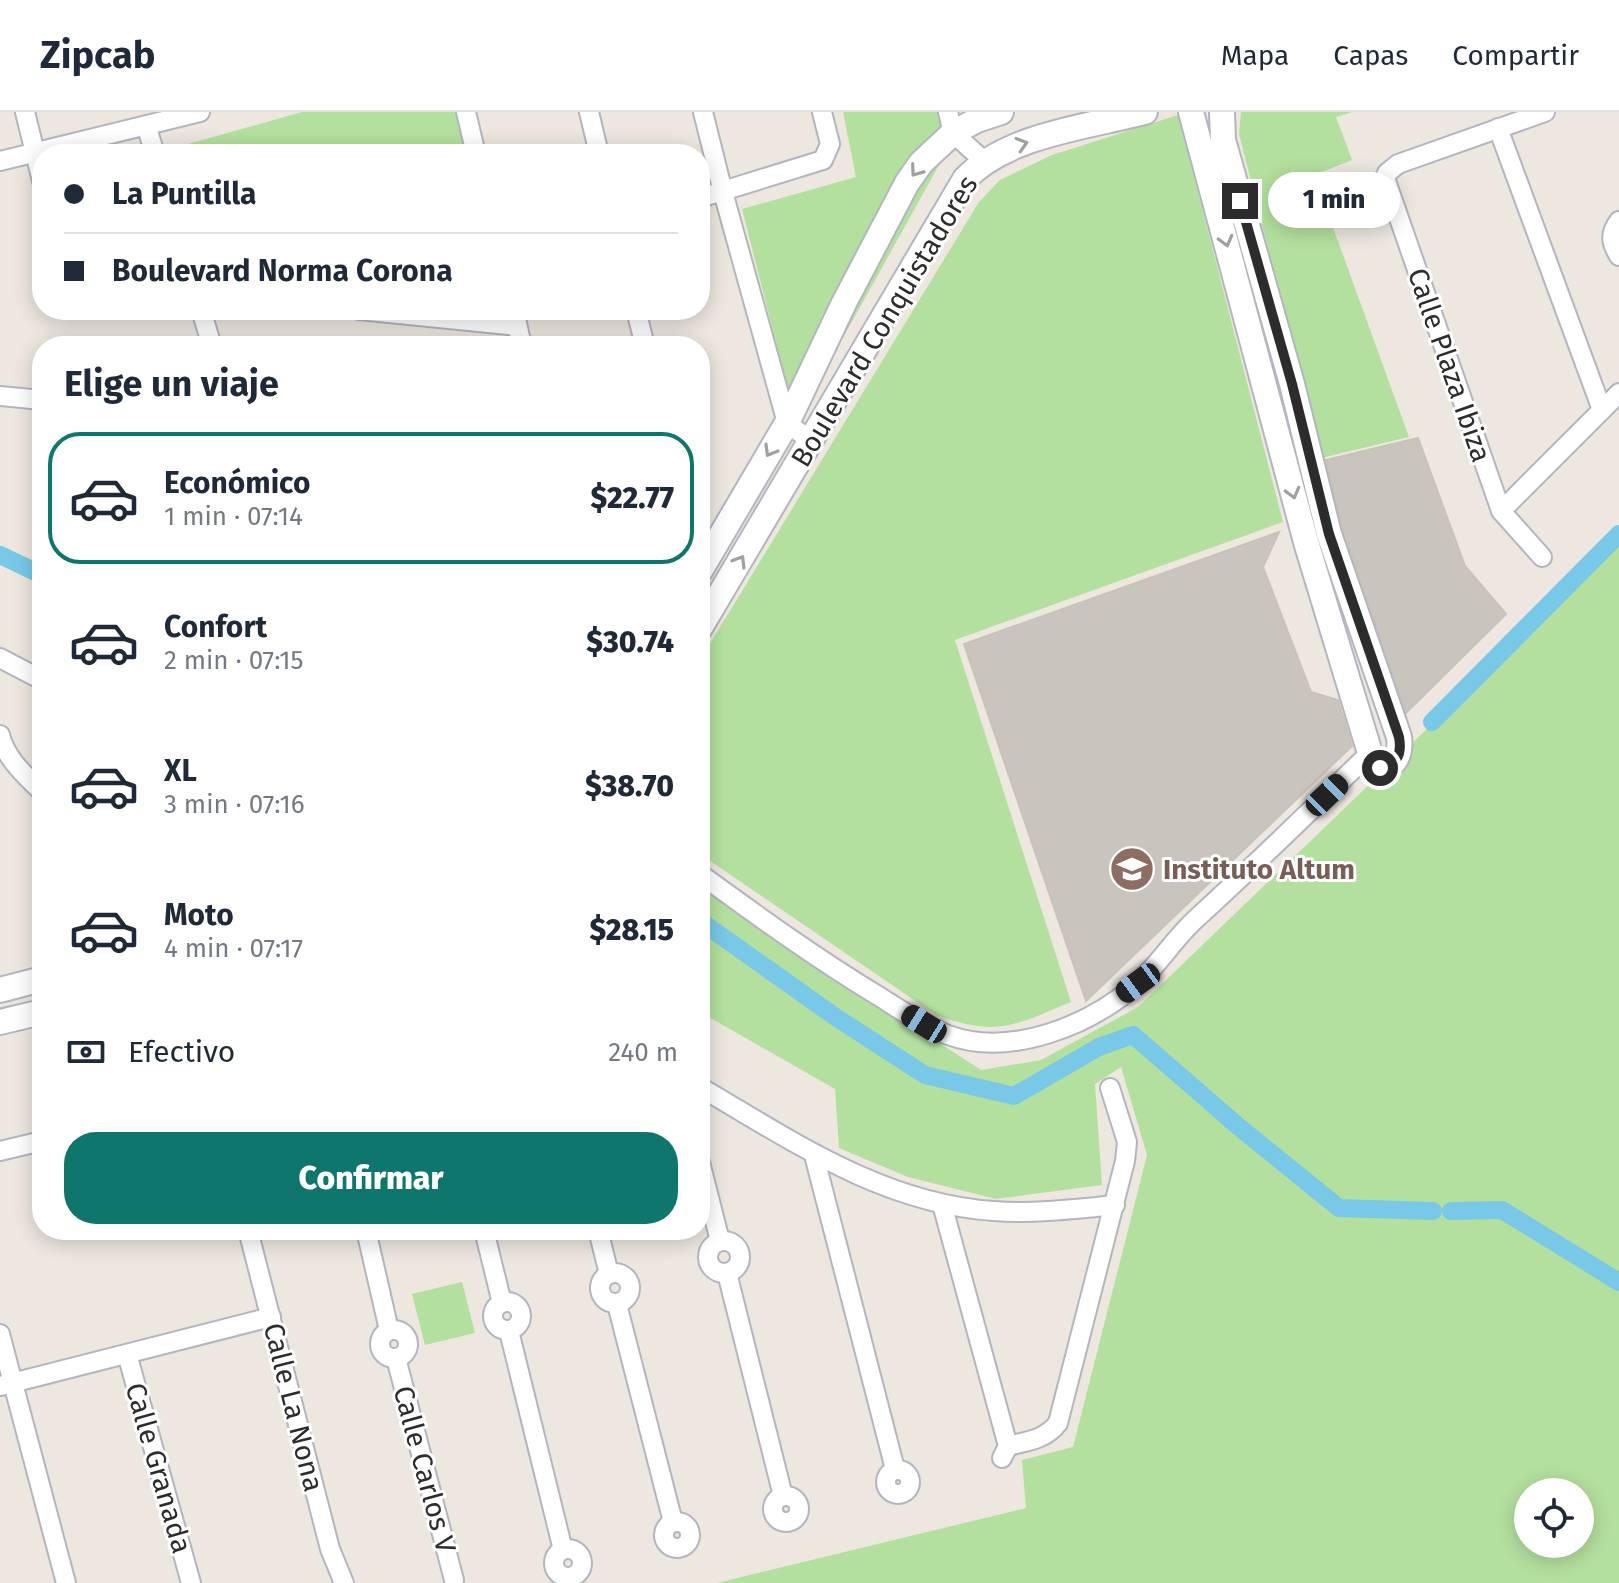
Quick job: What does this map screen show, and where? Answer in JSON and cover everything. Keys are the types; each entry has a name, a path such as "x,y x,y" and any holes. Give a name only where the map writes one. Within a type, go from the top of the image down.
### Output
{"street":[{"path":"25,112 33,144"},
{"path":"71,144 200,112"},
{"path":"466,112 474,144"},
{"path":"589,112 597,144"},
{"path":"703,112 787,423 811,441"},
{"path":"710,195 823,160 830,144 822,112"},
{"name":"Boulevard Conquistadores","path":"710,554 787,423 844,303 907,183 951,122 977,120 1001,112"},
{"name":"Boulevard Conquistadores","path":"710,611 965,179 984,161 1017,144 1145,112"},
{"path":"1191,112 1318,538 1370,753 1380,768 1394,763 1401,748 1399,737 1318,538 1292,384 1223,140 1222,112"},
{"path":"1545,112 1498,128 1602,410"},
{"path":"951,122 984,161"},
{"path":"146,125 152,144"},
{"name":"Calle Plaza Ibiza","path":"1498,128 1398,164 1387,173 1387,187 1501,511 1542,557"},
{"path":"0,161 32,154"},
{"path":"1619,221 1612,235 1612,244 1619,256"},
{"path":"1501,511 1619,393"},
{"path":"0,396 32,399"},
{"path":"0,658 32,675"},
{"path":"0,735 2,745 16,767 32,782"},
{"path":"710,881 822,962 949,1036 975,1042 1048,1035 1087,1020 1138,983 1195,919 1370,753"},
{"path":"0,990 32,982"},
{"path":"0,1022 32,1014"},
{"path":"942,1204 1005,1452 1041,1438 1058,1423 1115,1205 1127,1142 1110,1088"},
{"path":"710,1093 814,1155 874,1182 942,1204 994,1211 1052,1211 1115,1205"},
{"path":"0,1151 32,1143"},
{"path":"814,1155 895,1469"},
{"path":"710,1202 720,1241 711,1247 709,1263 717,1271 727,1273 783,1496"},
{"name":"Calle La Nona","path":"251,1240 330,1549 344,1583"},
{"name":"Calle Carlos V","path":"368,1240 389,1330 381,1337 380,1346 386,1356 396,1358 457,1582"},
{"path":"486,1240 502,1303 513,1303 521,1312 518,1326 509,1331 563,1550"},
{"path":"600,1240 609,1274 620,1274 629,1283 629,1294 617,1304 673,1522"},
{"path":"7,1384 271,1317"},
{"path":"0,1334 7,1384 66,1583"},
{"name":"Calle Granada","path":"127,1354 191,1583"}],"green space":[{"path":"302,112 457,112 465,144 188,144"},
{"path":"843,112 942,112 949,147 814,390 789,394 742,209 856,177"},
{"path":"1241,112 1352,112 1336,117 1352,160 1314,175 1409,437 1321,458 1239,134"},
{"path":"1178,115 1283,522 955,640 1071,1002 1005,1026 975,1026 936,1015 710,861 710,644 979,202 1000,180 1052,155"},
{"path":"1619,544 1619,1583 717,1583 1026,1508 1022,1460 1073,1447 1147,1155 1121,1067 1095,1084 1102,1185 996,1199 908,1177 839,1148 835,1089 710,1018 710,894 981,1070 1041,1060 1138,1007"},
{"path":"462,1282 475,1333 425,1345 412,1294"}],"building":[{"path":"1418,438 1465,566 1506,614 1406,713 1343,530 1326,460"},
{"name":"Instituto Altum","path":"1279,532 1263,567 1311,692 1338,700 1352,746 1086,1001 964,644"}],"waterway":[{"path":"1432,722 1619,534"},
{"path":"0,555 32,570"},
{"path":"710,928 837,1018 925,1075 1014,1096 1099,1047 1133,1035 1339,1208 1433,1211"},
{"path":"1451,1211 1502,1210 1619,1282"}],"place":[{"name":"Instituto Altum","path":"1132,869"}],"route":[{"path":"1240,201 1292,384 1329,534 1399,737 1399,756 1394,763 1380,768"}]}
